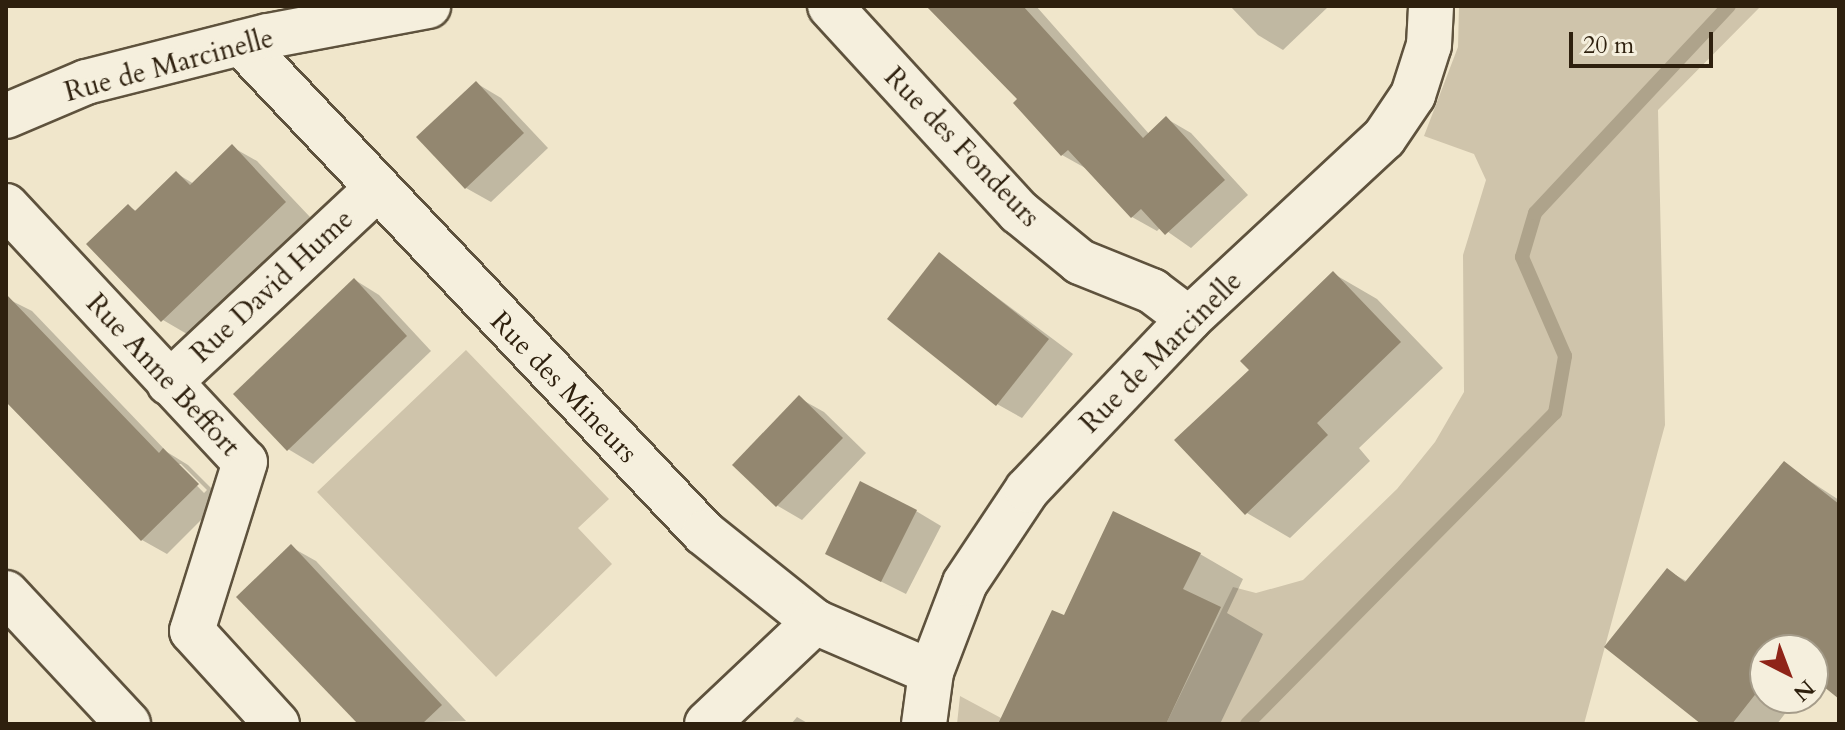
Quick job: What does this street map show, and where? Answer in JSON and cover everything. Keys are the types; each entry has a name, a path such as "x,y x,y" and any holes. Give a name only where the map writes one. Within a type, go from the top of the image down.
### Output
{"street":[{"name":"Rue de Marcinelle","path":"6,116 86,82 257,28 428,6"},
{"name":"Rue des Fondeurs","path":"830,6 1019,212 1080,262 1152,291 1189,319"},
{"name":"Rue de Marcinelle","path":"924,724 931,672 965,583 1027,490 1189,319 1384,138 1413,95 1429,45 1431,6"},
{"name":"Rue des Mineurs","path":"257,28 375,190 704,533 815,622 931,672"},
{"name":"Rue David Hume","path":"169,383 375,190"},
{"name":"Rue Anne Beffort","path":"6,206 245,462 192,631 277,724"},
{"path":"6,593 128,724"},
{"path":"707,724 815,622"}],"shaded area":[{"path":"1459,6 1761,6 1658,110 1665,425 1584,724 1166,724 1233,587 1256,593 1303,580 1397,489 1435,442 1464,392 1463,255 1486,180 1474,154 1424,136 1458,47"},
{"path":"466,350 609,499 578,528 612,564 496,677 317,492"},
{"path":"960,696 1001,718 1014,724 957,724"}],"building":[{"path":"926,6 1023,6 1143,138 1166,116 1225,180 1165,235 1141,209 1131,218 1068,150 1061,156 1013,103 1017,99"},
{"path":"476,81 524,133 465,189 416,137"},
{"path":"232,144 286,202 161,322 86,244 128,204 135,211 176,171 190,185"},
{"path":"939,252 1049,339 996,406 887,319"},
{"path":"1333,271 1401,342 1317,423 1328,435 1245,515 1174,440 1249,370 1240,361"},
{"path":"354,278 407,336 287,451 233,394"},
{"path":"6,294 159,453 163,448 199,484 141,541 6,402"},
{"path":"799,395 843,438 776,507 732,465"},
{"path":"1784,461 1839,504 1839,699 1829,691 1829,634 1749,634 1749,702 1732,724 1701,724 1604,647 1667,568 1685,582"},
{"path":"860,481 917,510 881,582 825,554"},
{"path":"1113,511 1201,553 1183,589 1221,607 1166,724 998,724 1052,610 1064,615"},
{"path":"291,544 442,705 422,724 358,724 236,597"}],"waterway":[{"path":"1247,724 1555,413 1565,356 1522,257 1535,213 1729,6"}]}
